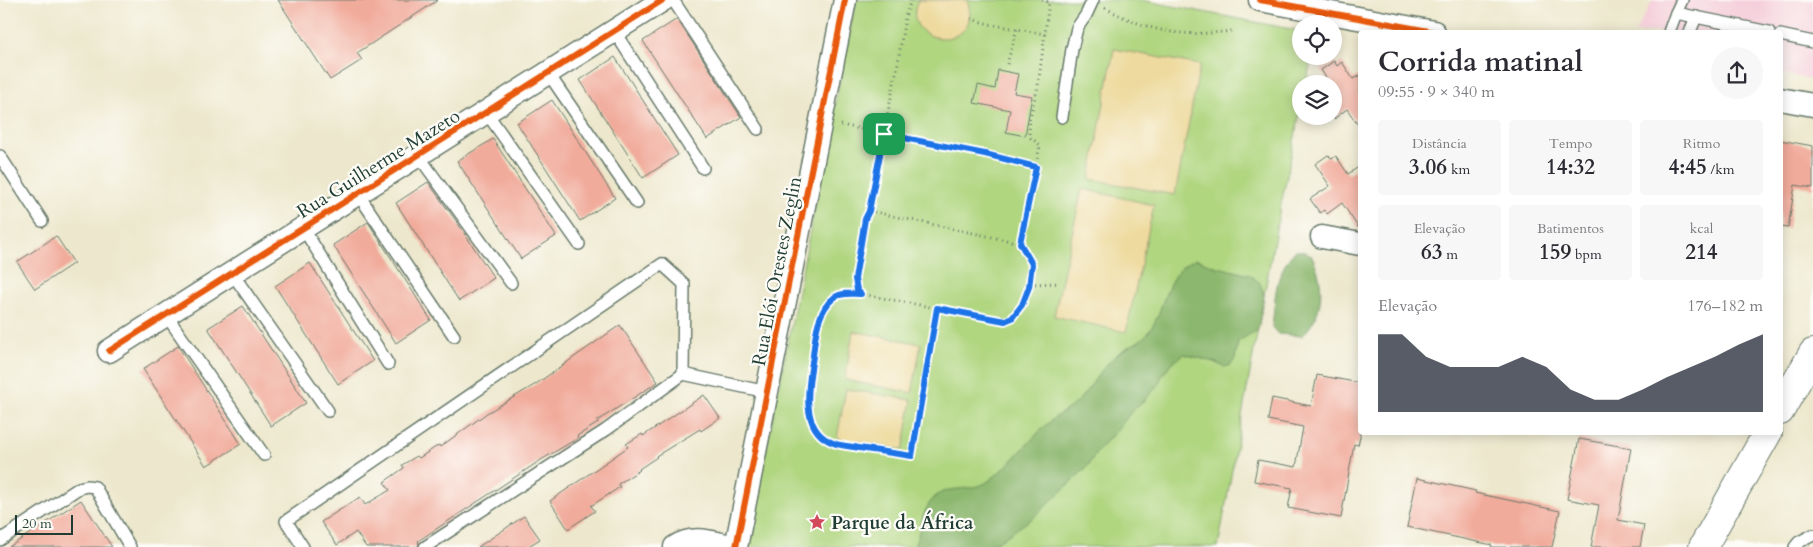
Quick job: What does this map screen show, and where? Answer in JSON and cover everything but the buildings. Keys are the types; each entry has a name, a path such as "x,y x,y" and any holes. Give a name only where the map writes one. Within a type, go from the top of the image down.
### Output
{"main road":[{"path":"1783,407 1805,378 1813,353"},
{"path":"1703,547 1766,435"}],"street":[{"name":"Rua Guilherme Mazeto","path":"109,351 663,0"},
{"name":"Rua Elói Orestes Zeglin","path":"735,547 845,0"},
{"path":"1260,0 1423,30"},
{"path":"1783,100 1813,105"},
{"path":"1322,237 1358,244"},
{"path":"675,547 687,540 695,540 735,547"}],"lane":[{"path":"673,0 758,129"},
{"path":"1670,30 1682,0"},
{"path":"1062,117 1077,28 1097,3"},
{"path":"1676,13 1759,30"},
{"path":"1691,30 1696,17"},
{"path":"614,31 703,168"},
{"path":"1783,36 1813,42"},
{"path":"548,73 637,202"},
{"path":"486,112 579,244"},
{"path":"418,155 512,283"},
{"path":"0,156 42,221"},
{"path":"358,194 454,336"},
{"path":"303,228 388,364"},
{"path":"303,547 286,521 662,264 684,284 683,374"},
{"path":"232,273 328,411"},
{"path":"166,315 264,455"},
{"path":"425,547 606,430 683,374 766,392"},
{"path":"0,540 79,488 87,486 95,487 130,547"},
{"path":"1794,547 1799,542 1813,535"}],"path":[{"path":"861,294 857,290 855,279 865,219 869,211 897,69 905,17 911,0"},
{"path":"937,308 912,456 842,445 829,441 816,428 808,408 807,393 815,331 825,307 834,298 843,293 861,294 937,308 1005,321 1012,318 1022,305 1030,284 1032,264 1020,243 1040,145 1028,134 1030,117 1038,86 1049,1 1042,0"},
{"path":"1097,3 1144,26 1163,31 1185,34 1232,31"},
{"path":"971,19 1045,34"},
{"path":"1007,64 1017,29"},
{"path":"837,124 985,154 1036,167"},
{"path":"869,211 1020,243"},
{"path":"1030,284 1060,283"}],"shaded area":[{"path":"1653,0 1813,0 1813,80 1783,74 1783,30 1636,30"}],"green space":[{"path":"856,0 1141,0 1292,29 1292,65 1310,65 1308,75 1292,75 1292,125 1297,125 1278,219 1218,547 747,547"},
{"path":"1295,251 1304,251 1312,256 1321,288 1319,308 1310,327 1302,336 1278,334 1272,327 1279,278"},
{"path":"1196,259 1214,266 1250,275 1260,283 1264,295 1258,330 1238,341 1235,359 1231,365 1224,367 1214,362 1184,354 1173,362 1163,374 1157,386 1130,413 1121,426 1100,448 1086,468 1034,517 1001,540 984,547 914,547 926,509 934,498 946,491 974,487 987,482 1011,462 1051,421 1078,401 1114,357 1143,338 1151,329 1176,273"}],"sand":[{"path":"918,0 967,0 969,17 964,29 954,36 942,38 929,35 919,28 915,16"},
{"path":"1114,49 1200,65 1175,195 1090,179"},
{"path":"1082,189 1154,205 1126,332 1054,316"},
{"path":"853,331 921,344 912,393 845,380"},
{"path":"846,389 912,400 903,450 837,438"}],"cycle path":[{"path":"109,351 663,0"},
{"path":"736,547 845,0"},
{"path":"1260,0 1423,30"}],"place":[{"name":"Parque da África","path":"817,522"}],"route":[{"path":"884,134 985,154 1036,167 1020,243 1032,264 1029,287 1022,305 1012,318 1005,321 937,308 912,456 842,445 829,441 816,428 808,408 807,393 815,331 825,307 834,298 843,293 861,294 857,290 855,279 858,255 865,219 869,211 884,134"}]}
